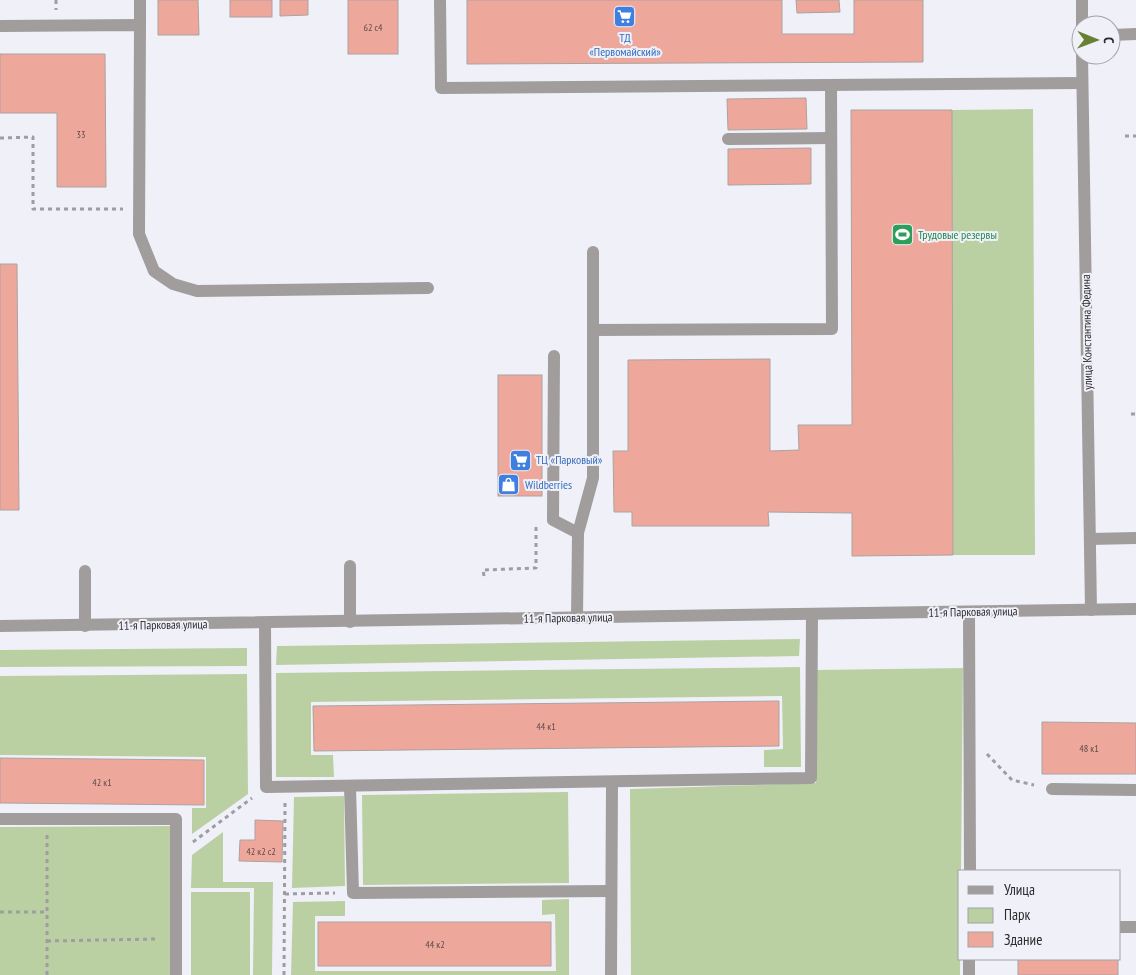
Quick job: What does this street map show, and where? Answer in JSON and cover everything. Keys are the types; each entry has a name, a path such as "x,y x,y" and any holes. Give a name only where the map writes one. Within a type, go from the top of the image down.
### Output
{"street":[{"path":"140,0 139,234 154,271 173,284 197,292 428,288"},
{"path":"440,0 441,88 1082,83"},
{"path":"1082,0 1082,15"},
{"path":"0,26 140,25"},
{"path":"1121,35 1136,34"},
{"name":"улица Константина Федина","path":"1082,65 1091,610"},
{"path":"593,330 832,329 831,85"},
{"path":"728,139 831,138"},
{"path":"577,618 578,533 593,478 593,252"},
{"path":"554,356 553,520 578,533"},
{"path":"1090,539 1136,538"},
{"path":"350,566 350,622"},
{"path":"85,571 85,626"},
{"name":"11-я Парковая улица","path":"0,626 265,624 1136,609"},
{"path":"970,613 970,870"},
{"path":"265,624 266,788 350,787 811,778 812,614"},
{"path":"611,975 612,782"},
{"path":"350,787 353,893 611,891"},
{"path":"1052,789 1136,790"},
{"path":"0,819 176,820 176,975"},
{"path":"1121,927 1136,927"},
{"path":"968,975 969,960"}],"path":[{"path":"1125,136 1136,136"},
{"path":"0,138 33,137 33,209 140,208"},
{"path":"1131,414 1136,414"},
{"path":"484,576 483,570 536,568 536,520 553,520"},
{"path":"970,737 1012,780 1052,789"},
{"path":"177,854 266,788 286,800 284,975"},
{"path":"47,819 47,975"},
{"path":"285,894 353,893"},
{"path":"0,912 47,912"},
{"path":"47,940 156,939"}],"green space":[{"path":"1033,109 1035,555 953,555 952,110"},
{"path":"800,639 799,656 276,665 277,646"},
{"path":"247,648 247,666 0,667 0,650"},
{"path":"800,667 801,767 764,767 764,750 783,749 782,696 311,702 311,755 333,755 334,777 276,777 276,673"},
{"path":"963,668 961,870 958,870 958,960 960,960 960,975 631,975 630,789 816,783 816,670"},
{"path":"247,674 248,794 192,834 192,808 206,808 206,757 0,755 0,676"},
{"path":"568,792 569,883 363,885 362,795"},
{"path":"344,796 345,886 292,888 294,797"},
{"path":"171,826 172,975 0,975 0,827"},
{"path":"223,832 223,882 273,882 272,975 253,975 254,888 191,888 192,855"},
{"path":"191,892 250,892 250,975 191,975"},
{"path":"569,899 569,975 291,975 293,902 345,901 345,916 315,916 315,971 556,971 555,914 542,915 542,900"}],"building":[{"path":"158,0 198,0 199,35 158,35"},
{"path":"230,0 272,0 272,17 230,17"},
{"path":"280,0 308,0 308,15 280,16"},
{"path":"348,0 398,0 398,54 348,54"},
{"name":"ТД «Первомайский»","path":"467,0 782,0 782,34 854,34 854,0 923,0 923,62 467,64"},
{"path":"796,0 839,0 840,12 797,13"},
{"path":"0,54 105,54 106,187 57,187 57,113 0,113"},
{"path":"806,98 807,129 728,130 727,99"},
{"name":"Трудовые резервы","path":"851,110 952,110 953,555 852,556 852,513 768,512 769,526 632,526 632,512 614,512 613,451 628,451 628,360 770,359 770,451 799,450 798,425 852,425"},
{"path":"811,148 811,184 728,185 728,149"},
{"path":"0,264 17,264 19,510 0,510"},
{"name":"ТЦ «Парковый»","path":"498,375 542,375 542,496 498,496"},
{"path":"779,701 779,746 314,751 313,706"},
{"path":"1042,722 1136,723 1136,774 1042,774"},
{"path":"0,758 204,760 204,805 0,803"},
{"path":"255,820 283,821 282,862 239,861 240,840 255,840"},
{"path":"318,922 551,922 551,966 318,966"},
{"path":"1018,960 1118,960 1118,975 1018,975"}],"place":[{"name":"ТД «Первомайский»","path":"625,17"},
{"name":"Трудовые резервы","path":"902,235"},
{"name":"ТЦ «Парковый»","path":"520,460"},
{"name":"Wildberries","path":"509,485"}]}
